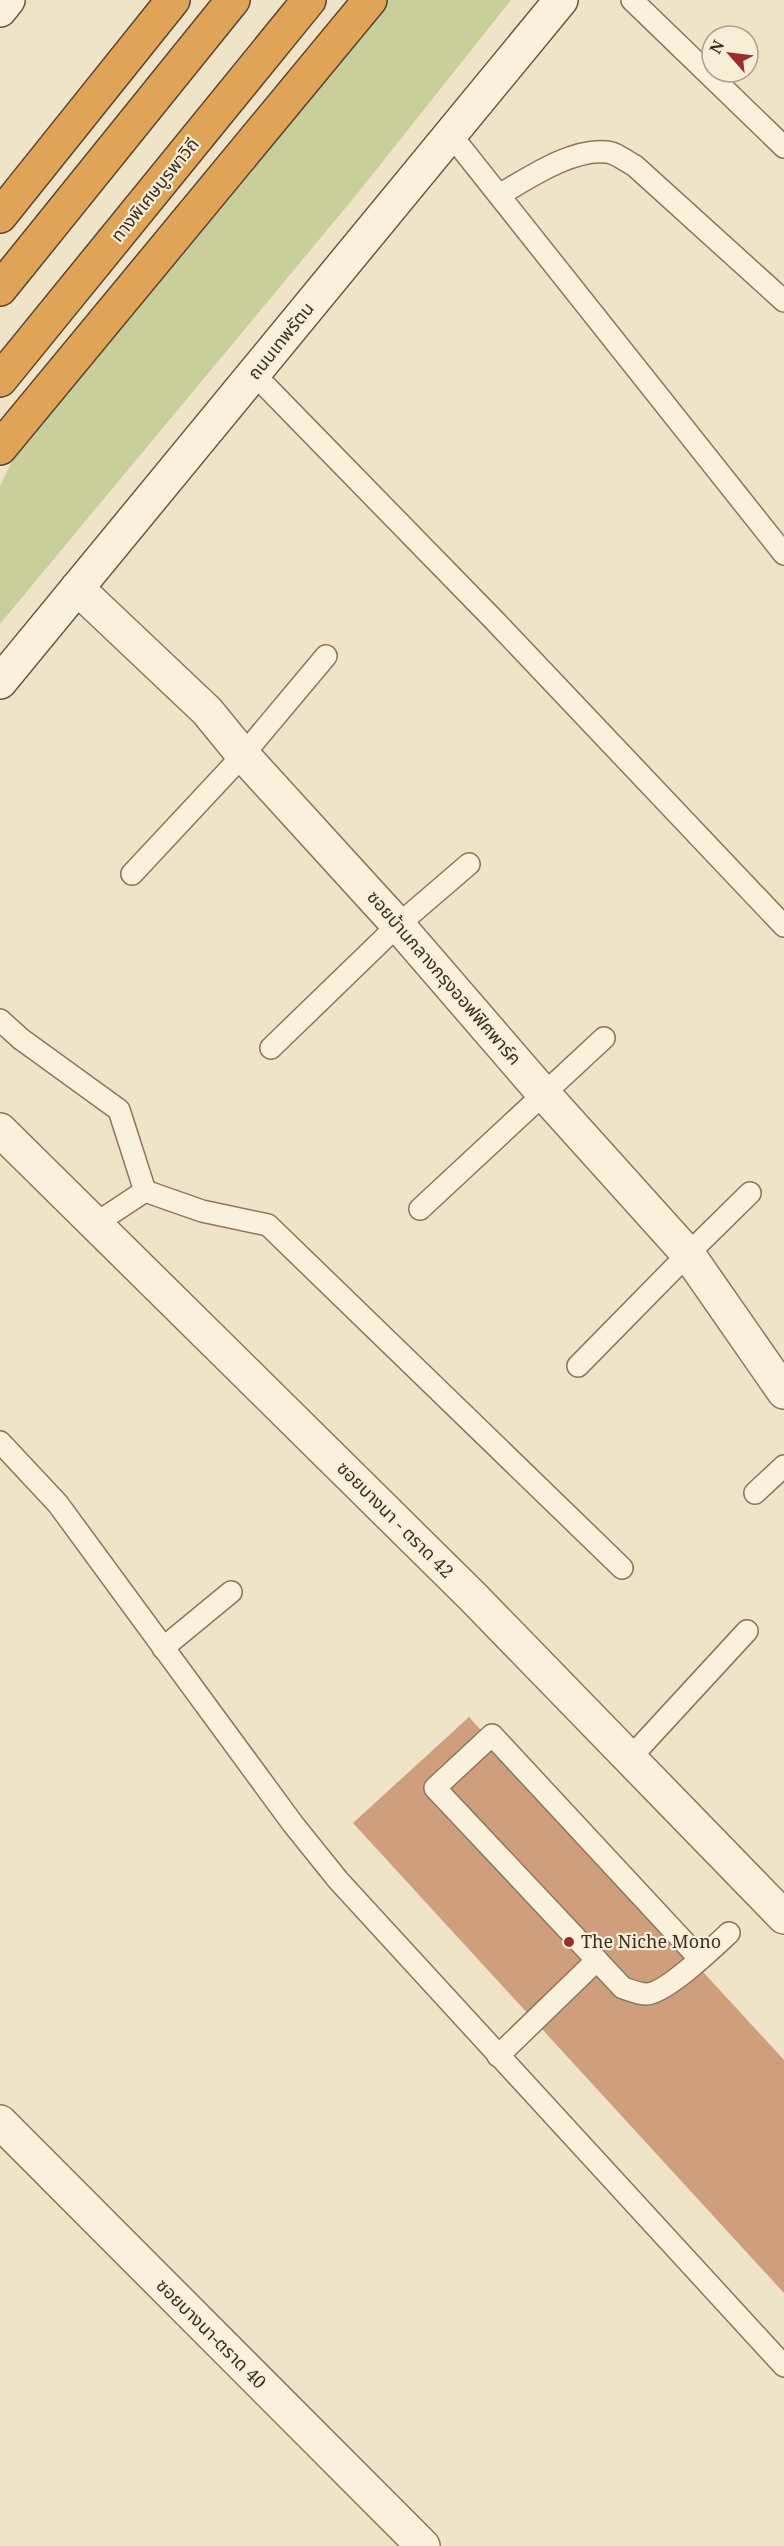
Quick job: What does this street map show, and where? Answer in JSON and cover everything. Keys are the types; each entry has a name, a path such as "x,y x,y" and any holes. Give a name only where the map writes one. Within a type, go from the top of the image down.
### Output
{"highway":[{"path":"0,216 173,0"},
{"path":"0,288 233,0"},
{"name":"ทางพิเศษบูรพาวิถี","path":"0,380 309,0"},
{"path":"2,447 360,0"},
{"path":"2,447 370,0"}],"street":[{"path":"0,10 8,0"},
{"name":"ถนนเทพรัตน","path":"0,682 561,0"},
{"name":"ซอยบ้านกลางกรุงออฟฟิศพาร์ค","path":"77,588 207,711 243,755 398,925 543,1093 688,1254 784,1392"},
{"name":"ซอยบางนา - ตราด 42","path":"0,1130 473,1597 784,1917"},
{"name":"ซอยบางนา-ตราด 40","path":"0,2122 423,2546"}],"lane":[{"path":"632,0 784,147"},
{"path":"451,135 784,554"},
{"path":"499,195 546,168 574,156 607,151 635,166 784,301"},
{"path":"254,374 494,620 784,927"},
{"path":"132,874 243,755 326,656"},
{"path":"271,1048 398,925 469,864"},
{"path":"0,1020 21,1039 120,1110 145,1191"},
{"path":"420,1209 604,1038"},
{"path":"95,1224 145,1191"},
{"path":"145,1191 202,1211 268,1225 622,1568"},
{"path":"578,1366 750,1193"},
{"path":"0,1442 58,1504 293,1824 338,1880 784,2366"},
{"path":"755,1494 784,1466"},
{"path":"163,1648 231,1592"},
{"path":"630,1758 747,1631"},
{"path":"700,1959 492,1735 435,1788 623,1988 646,1995 666,1987 700,1959 729,1933"},
{"path":"498,2055 597,1960"}],"green space":[{"path":"388,0 511,0 357,194 0,624 0,486 16,453"}],"building":[{"name":"The Niche Mono","path":"469,1717 784,2060 784,2293 353,1823"}],"place":[{"name":"The Niche Mono","path":"569,1942"}]}
